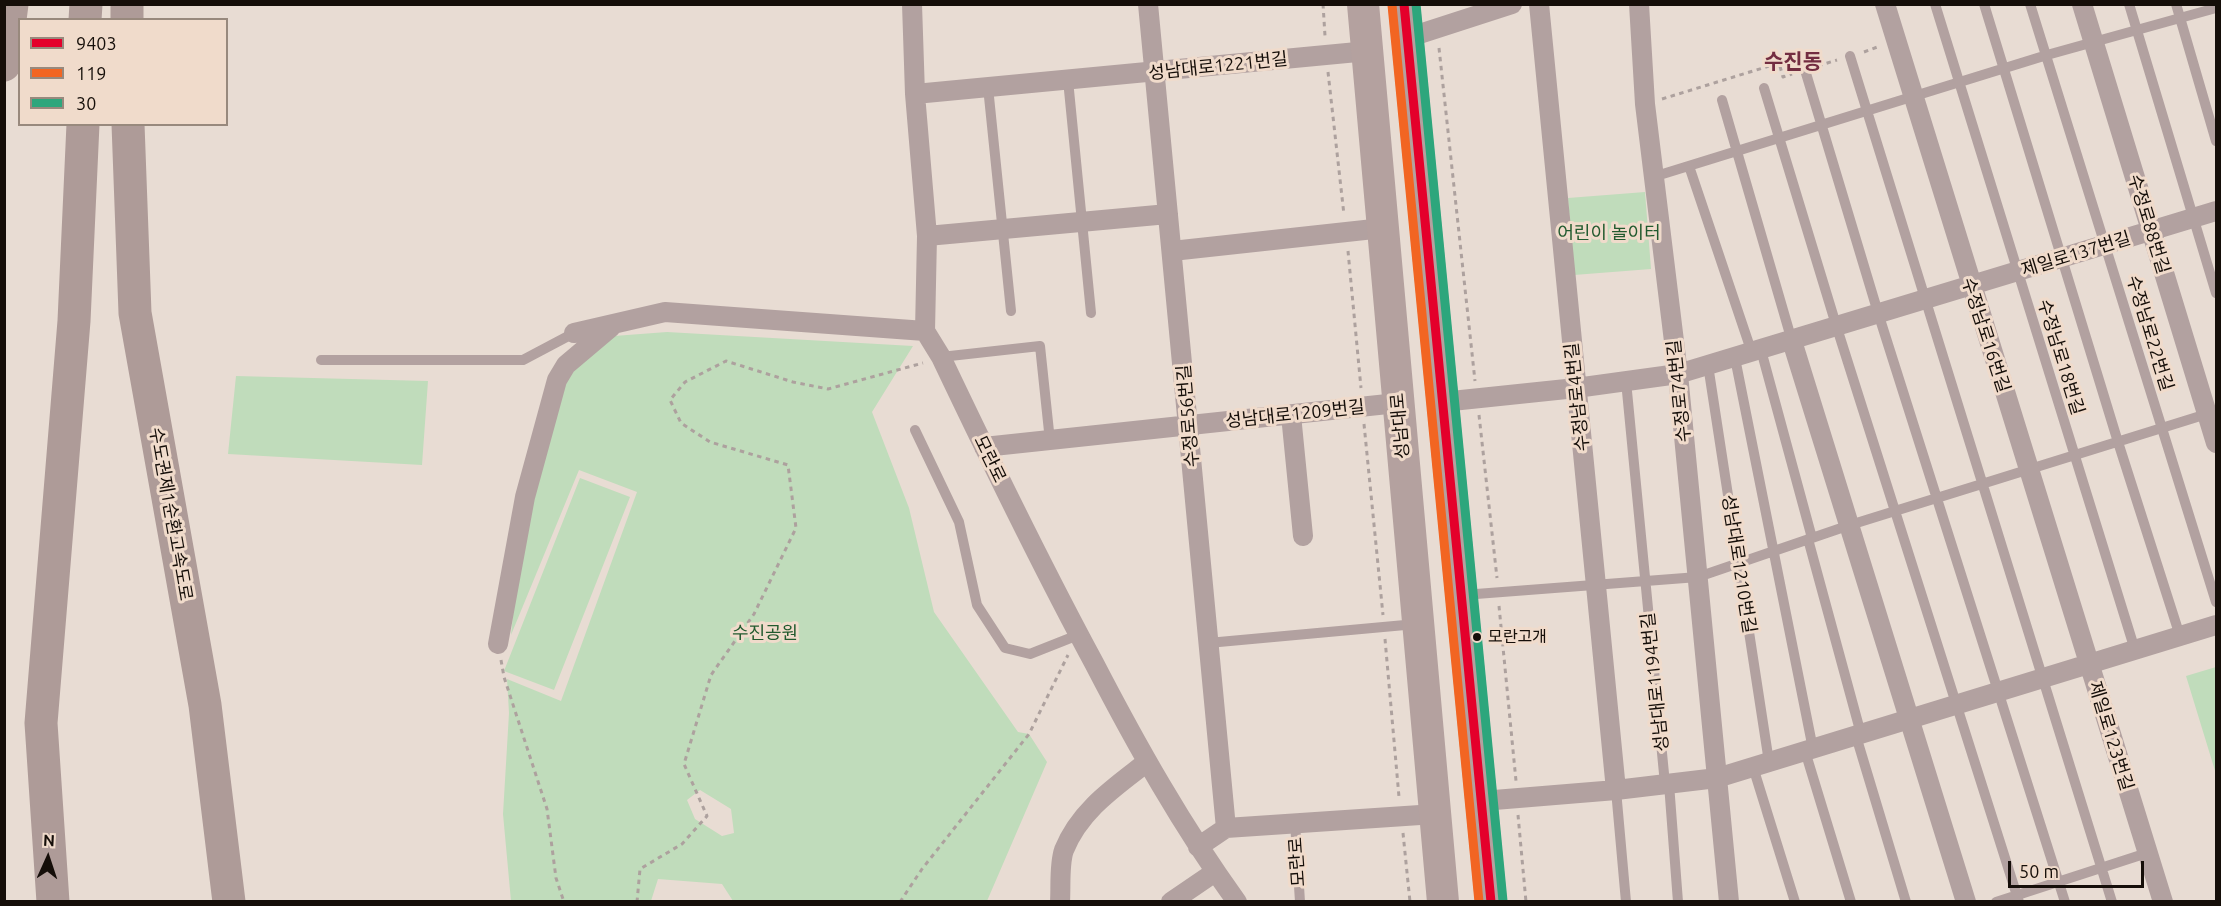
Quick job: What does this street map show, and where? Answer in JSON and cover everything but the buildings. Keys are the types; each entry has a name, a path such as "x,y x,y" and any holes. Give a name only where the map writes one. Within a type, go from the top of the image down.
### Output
{"highway":[{"path":"4,65 12,4"},
{"path":"53,902 41,723 74,321 83,126"},
{"name":"수도권제1순환고속도로","path":"128,126 135,313 205,705 229,902"}],"main road":[{"name":"성남대로","path":"1363,4 1443,902"},
{"path":"1404,4 1491,902"}],"street":[{"path":"574,333 664,312 925,330 927,236 915,94 912,4"},
{"name":"수정로56번길","path":"1148,4 1152,72 1172,251 1226,828"},
{"path":"1407,38 1512,4"},
{"name":"수정남로4번길","path":"1539,4 1616,790"},
{"name":"수정로74번길","path":"1639,4 1645,104 1678,375 1729,902"},
{"name":"수정남로16번길","path":"1885,4 1970,286 2089,664"},
{"name":"수정로88번길","path":"2082,4 2151,231 2212,413 2217,443"},
{"name":"성남대로1221번길","path":"915,94 1368,51"},
{"name":"제일로137번길","path":"1970,286 2217,211"},
{"path":"927,236 1168,214"},
{"path":"1172,251 1383,228"},
{"path":"1442,402 1678,375 1879,316 1970,286"},
{"path":"498,644 525,496 557,380 566,365 613,325"},
{"name":"모란로","path":"925,330 935,359 984,447 1078,635 1147,762 1198,847 1237,902"},
{"path":"1792,341 1910,719 1963,901"},
{"name":"성남대로1209번길","path":"984,447 1397,403"},
{"path":"1291,415 1303,536"},
{"name":"제일로123번길","path":"2163,902 2089,664 2217,625"},
{"path":"1482,801 1616,790 1717,778 2089,664"},
{"path":"1060,902 1064,851 1080,825 1096,801 1147,762"},
{"path":"1198,847 1226,828 1435,814"},
{"path":"1172,902 1215,872"}],"lane":[{"name":"수정남로18번길","path":"1935,4 2135,650"},
{"path":"1984,4 2180,636"},
{"name":"수정남로22번길","path":"2030,4 2217,602"},
{"path":"2129,4 2217,293"},
{"path":"2176,4 2217,141"},
{"path":"1653,177 2047,55 2217,8"},
{"path":"1850,56 2112,902"},
{"path":"1805,70 1879,316 2000,691 2065,902"},
{"path":"1068,80 1091,314"},
{"path":"988,87 1011,311"},
{"path":"1764,88 1894,511 2018,898"},
{"path":"1722,100 1792,341"},
{"name":"성남대로1210번길","path":"1689,166 1810,539"},
{"path":"321,360 524,360 574,333"},
{"path":"935,359 1040,346 1050,441"},
{"name":"성남대로1210번길","path":"1749,353 1775,551"},
{"name":"성남대로1210번길","path":"1708,366 1739,563 1761,765"},
{"path":"1626,381 1645,580"},
{"path":"1462,595 1698,577 1850,525 2212,413"},
{"path":"915,430 960,522 977,605 1005,648 1030,654 1078,635"},
{"path":"1810,539 1858,735 1906,902"},
{"path":"1775,551 1809,750 1851,902"},
{"name":"성남대로1194번길","path":"1645,580 1678,902"},
{"path":"1208,643 1419,623"},
{"path":"1761,765 1795,902"},
{"path":"1616,790 1626,902"},
{"name":"모란로","path":"1294,822 1300,902"},
{"path":"1996,902 2018,898 2058,882 2147,853"}],"path":[{"path":"1323,4 1326,55 1346,232 1410,902"},
{"path":"1437,28 1498,592 1526,902"},
{"path":"1645,104 1779,63 1783,77 1896,41"},
{"path":"637,902 640,869 682,844 708,816 684,764 711,675 754,614 796,528 788,465 710,442 681,423 670,400 685,382 726,361 793,382 828,388 935,359"},
{"path":"900,902 922,869 1029,734 1078,635"},
{"path":"498,644 504,677 547,809 556,878 564,902"}],"green space":[{"name":"어린이 놀이터","path":"1645,192 1651,269 1574,275 1568,198"},
{"name":"수진공원","path":"667,332 913,346 872,412 909,508 934,612 1018,732 1029,734 1047,762 987,901 733,901 722,884 658,879 651,901 511,901 503,814 509,713 507,679 561,701 637,492 579,470 511,635 519,553 564,386 573,371 614,336","holes":["700,790 731,809 734,833 722,836 695,819 687,800"]},
{"path":"236,376 428,381 422,465 228,454"},
{"path":"580,478 630,497 554,690 504,671"},
{"path":"2216,667 2216,774 2186,676"}],"transit line":[{"name":"9403","path":"1404,4 1491,902"},
{"name":"30","path":"1416,4 1503,901"},
{"name":"119","path":"1392,5 1479,902"}],"place":[{"name":"모란고개","path":"1477,637"}],"district":[{"name":"수진동","path":"1793,62"}]}
